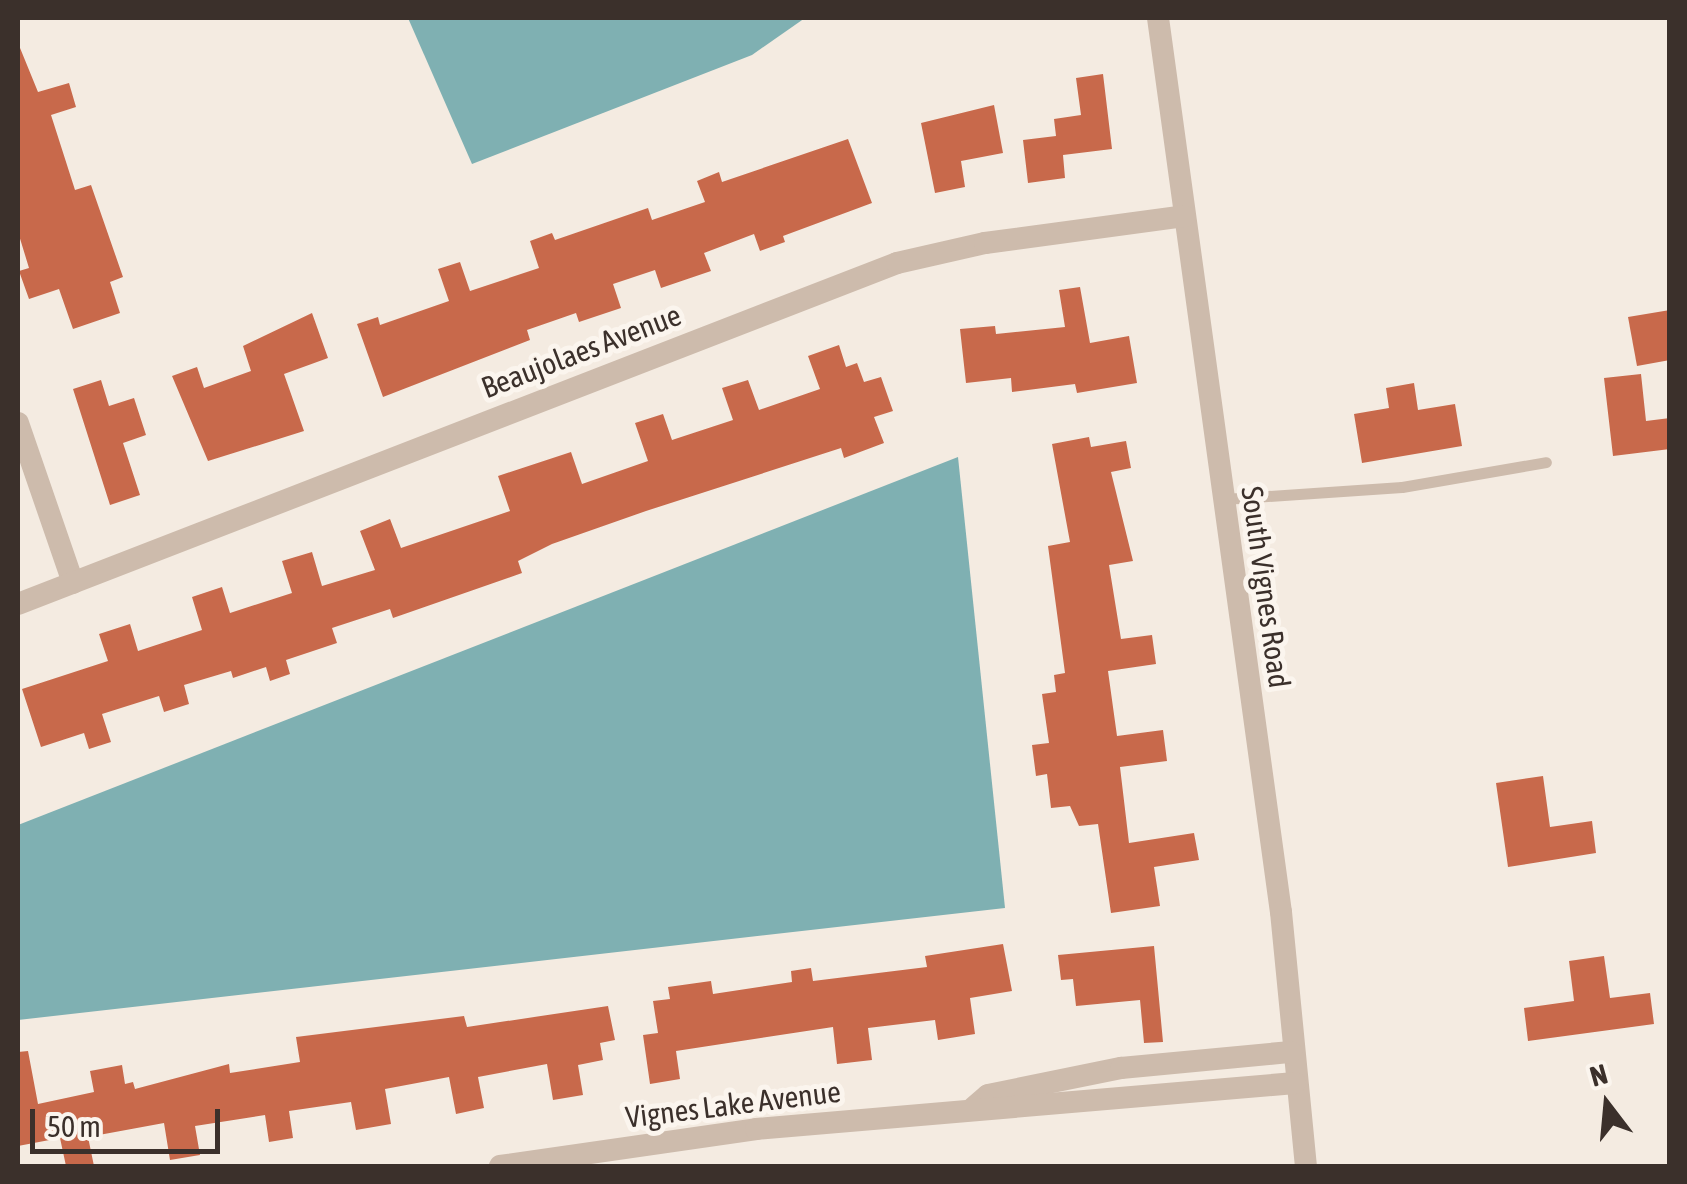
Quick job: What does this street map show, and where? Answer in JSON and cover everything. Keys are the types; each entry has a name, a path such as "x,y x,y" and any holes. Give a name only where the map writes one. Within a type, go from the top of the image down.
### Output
{"street":[{"name":"South Vignes Road","path":"1158,18 1281,912 1291,1052 1306,1166"},
{"name":"Beaujolaes Avenue","path":"18,604 896,263 974,244 1184,216"},
{"path":"18,423 73,582"},
{"name":"Vignes Lake Avenue","path":"974,1107 988,1095 1121,1068 1291,1052"},
{"name":"Vignes Lake Avenue","path":"500,1166 712,1134 974,1107 990,1114 1295,1084"}],"lane":[{"path":"1224,499 1402,487 1546,462"}],"water":[{"path":"408,18 805,18 752,55 472,164"},
{"path":"958,457 1005,908 18,1020 18,825"}],"building":[{"path":"18,43 38,92 69,83 76,107 51,115 75,190 91,185 123,277 110,282 120,313 73,329 59,289 29,299 19,271 29,268 18,232"},
{"path":"1103,74 1112,149 1063,155 1065,178 1028,183 1023,140 1056,136 1054,119 1081,115 1076,78"},
{"path":"994,105 1003,153 961,161 965,187 935,193 921,123"},
{"path":"848,139 872,203 783,236 785,242 760,251 754,234 704,253 711,271 661,288 655,270 613,284 621,308 579,322 576,313 527,330 530,340 383,397 357,324 378,317 380,325 449,301 438,269 460,262 470,291 539,268 530,241 552,233 555,240 648,208 652,220 705,202 697,181 719,172 722,182"},
{"path":"1080,287 1090,343 1129,336 1137,383 1077,393 1075,384 1012,392 1011,378 966,383 960,329 995,326 996,334 1065,327 1059,290"},
{"path":"1670,310 1670,360 1637,366 1628,317"},
{"path":"312,313 328,358 284,374 304,431 208,461 172,376 197,367 204,388 251,371 243,346"},
{"path":"839,345 846,367 857,363 864,382 881,377 893,411 874,417 884,443 844,458 841,448 646,511 552,544 518,561 522,573 393,618 390,609 332,628 337,643 286,660 290,674 270,681 266,667 233,678 231,671 184,685 189,704 164,712 159,696 102,714 111,742 89,749 84,733 41,747 22,689 108,661 99,634 130,624 138,651 202,630 192,597 222,587 230,613 292,593 282,561 312,552 322,586 375,570 360,531 390,519 401,548 510,511 498,476 571,452 582,484 648,461 635,423 663,414 672,440 733,420 722,388 748,380 759,410 820,389 808,356"},
{"path":"1641,374 1646,421 1670,418 1670,449 1613,456 1604,378"},
{"path":"101,380 109,406 134,398 146,435 123,443 140,495 110,505 73,389"},
{"path":"1414,383 1418,410 1455,404 1462,446 1362,463 1354,414 1389,408 1386,388"},
{"path":"1089,437 1091,447 1126,441 1131,468 1111,472 1133,561 1109,565 1121,639 1152,635 1156,664 1108,671 1117,736 1163,730 1167,761 1120,767 1129,843 1194,833 1199,860 1154,867 1160,906 1111,913 1098,824 1079,826 1070,806 1051,808 1047,774 1036,776 1032,745 1049,743 1042,694 1056,692 1054,675 1065,673 1048,546 1070,542 1052,444"},
{"path":"1543,776 1550,827 1592,821 1596,853 1508,867 1496,783"},
{"path":"1003,944 1012,991 970,998 975,1034 938,1040 935,1020 868,1028 872,1060 837,1064 833,1027 676,1051 680,1079 650,1084 643,1035 658,1033 653,1001 670,999 668,987 711,981 713,994 792,982 791,971 811,968 813,981 927,967 925,956"},
{"path":"1154,946 1163,1042 1144,1043 1140,1000 1076,1006 1073,979 1061,980 1058,955"},
{"path":"1604,956 1610,998 1650,993 1654,1024 1528,1041 1524,1008 1574,1001 1569,961"},
{"path":"608,1006 615,1040 600,1043 603,1060 578,1065 583,1095 553,1100 547,1064 478,1077 484,1108 456,1114 449,1077 385,1089 391,1124 356,1130 351,1102 289,1111 293,1138 269,1142 265,1115 195,1126 200,1155 170,1160 164,1123 88,1137 94,1166 66,1166 60,1138 18,1146 18,1052 28,1051 38,1104 94,1092 90,1071 122,1065 125,1084 133,1082 135,1089 229,1064 230,1073 300,1062 296,1037 464,1016 467,1027"}]}
